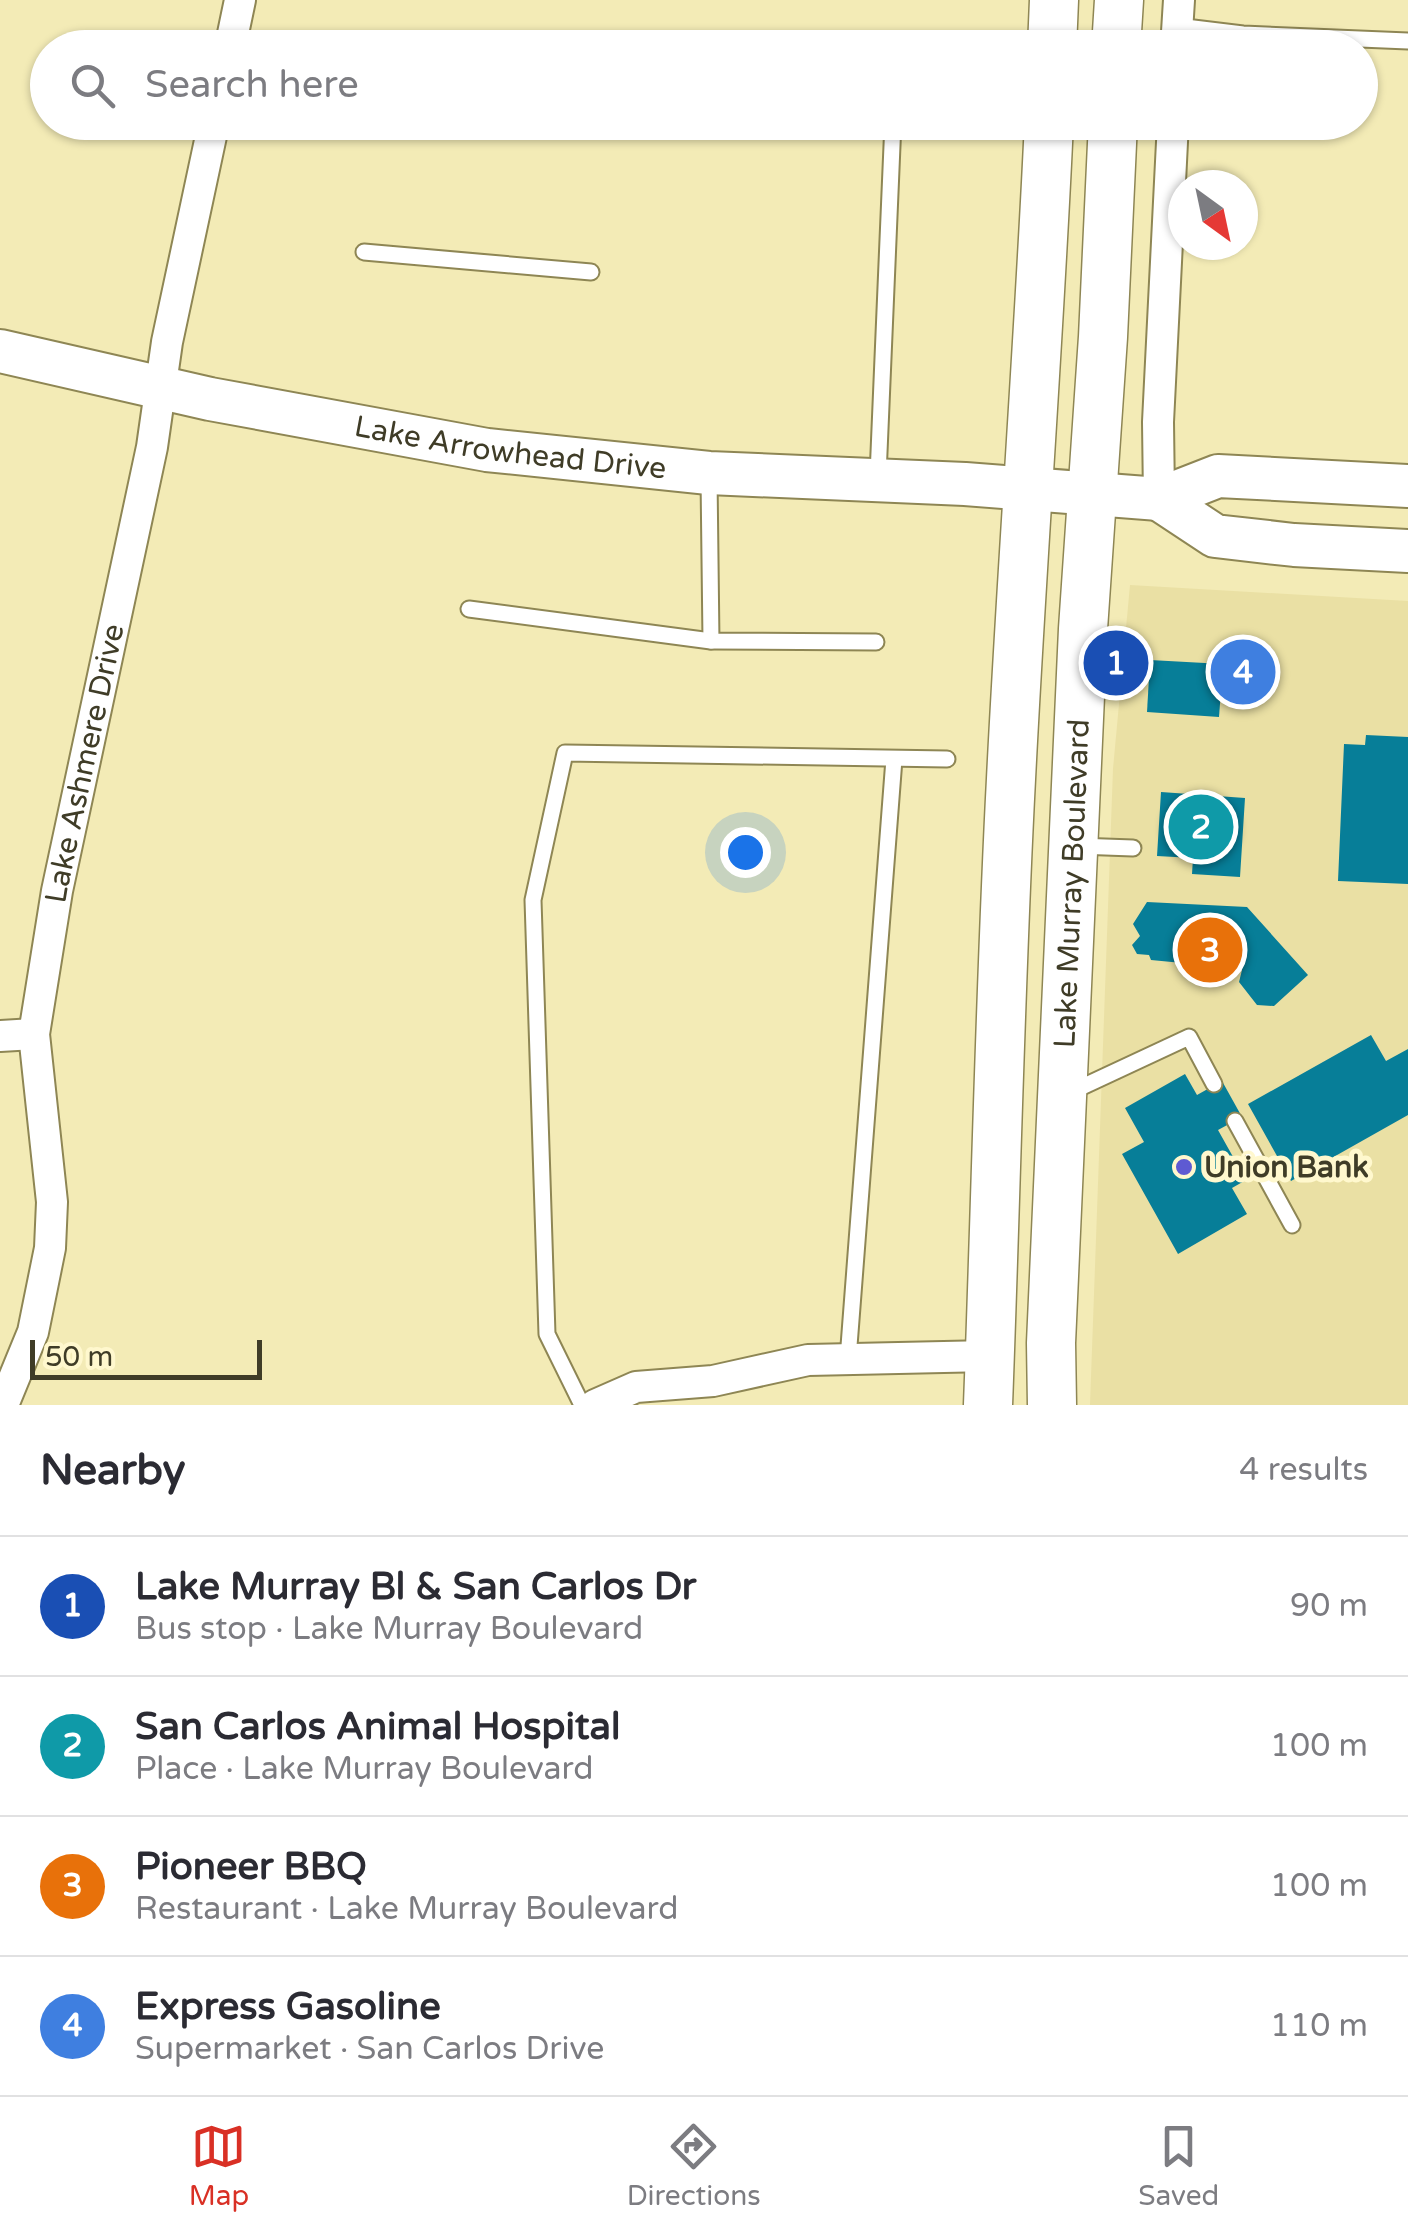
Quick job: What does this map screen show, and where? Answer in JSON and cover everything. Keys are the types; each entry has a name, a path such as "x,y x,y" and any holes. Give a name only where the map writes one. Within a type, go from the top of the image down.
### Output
{"main road":[{"path":"1053,30 1054,0"},
{"path":"1117,30 1118,0"},
{"path":"988,1405 1011,774 1048,140"},
{"name":"Lake Murray Boulevard","path":"1052,1405 1050,1342 1073,846 1112,140"},
{"path":"992,1242 1026,1321 1050,1342"},
{"path":"990,1356 1008,1370 1028,1405"}],"street":[{"path":"234,30 240,0"},
{"name":"Lake Ashmere Drive","path":"3,1405 33,1332 50,1248 52,1202 34,1034 72,812 104,682 210,140"},
{"path":"1159,499 1158,422 1171,140"},
{"name":"Lake Arrowhead Drive","path":"0,352 160,389 488,450 709,473 1159,499"},
{"path":"1159,499 1218,476 1408,486"},
{"path":"1159,499 1215,536 1408,551"},
{"path":"0,1036 34,1034"},
{"path":"595,1405 636,1387 713,1382 808,1360 990,1356"}],"lane":[{"path":"1177,24 1217,30"},
{"path":"1378,40 1408,41"},
{"path":"878,480 892,140"},
{"path":"364,252 592,272"},
{"path":"709,473 711,641"},
{"path":"469,609 711,641 876,642"},
{"path":"582,1405 547,1334 533,900 565,753 947,759"},
{"path":"848,1359 894,759"},
{"path":"1073,846 1133,848"},
{"path":"1062,1096 1188,1037 1214,1084"},
{"path":"1234,1122 1292,1226"}],"shaded area":[{"path":"1130,585 1408,601 1408,1405 1090,1405 1113,769"}],"building":[{"path":"1233,638 1258,639 1254,707 1228,705"},
{"path":"1150,660 1223,664 1219,717 1147,712"},
{"path":"1366,735 1408,737 1408,884 1338,881 1344,744 1365,745"},
{"path":"1161,792 1245,798 1240,877 1192,874 1193,858 1157,856"},
{"path":"1147,902 1247,907 1308,975 1274,1006 1257,1005 1239,982 1242,970 1235,964 1234,968 1151,960 1149,955 1137,954 1132,945 1140,936 1133,924"},
{"path":"1371,1035 1386,1061 1408,1049 1408,1115 1291,1181 1248,1104"},
{"name":"Union Bank","path":"1185,1074 1197,1095 1222,1081 1242,1117 1218,1130 1246,1180 1232,1188 1247,1214 1178,1254 1122,1154 1144,1142 1125,1108"}],"place":[{"name":"Lake Murray Bl & San Carlos Dr","path":"1116,663"},
{"name":"Express Gasoline","path":"1243,672"},
{"name":"San Carlos Animal Hospital","path":"1201,827"},
{"name":"Pioneer BBQ","path":"1210,950"},
{"name":"Union Bank","path":"1184,1167"}]}
